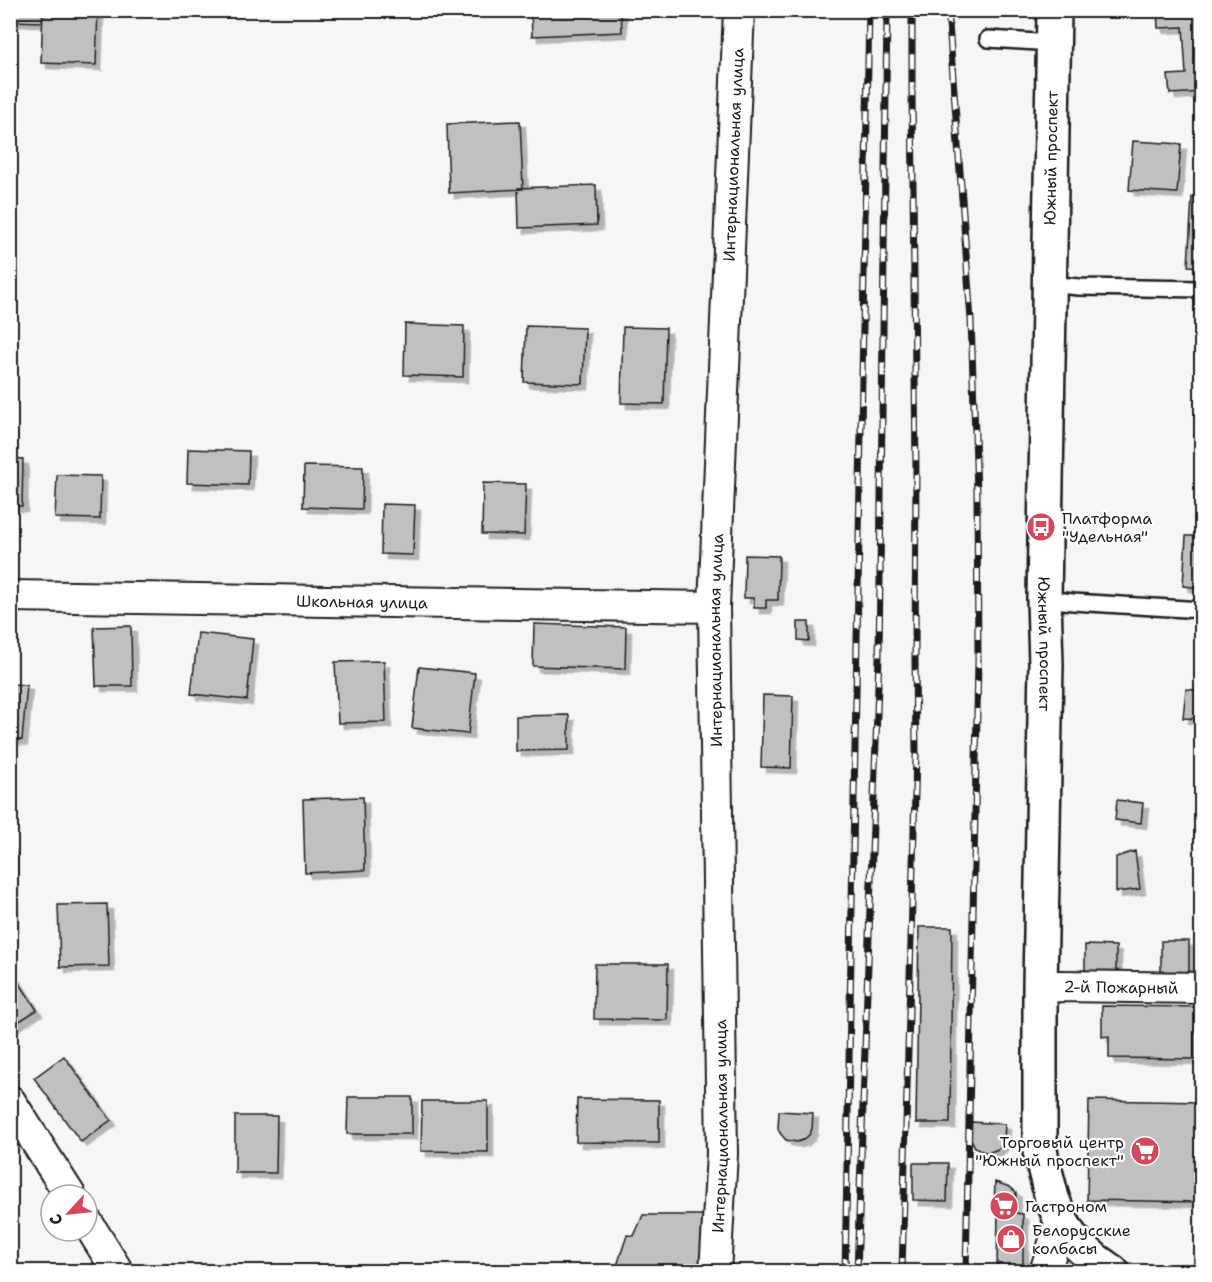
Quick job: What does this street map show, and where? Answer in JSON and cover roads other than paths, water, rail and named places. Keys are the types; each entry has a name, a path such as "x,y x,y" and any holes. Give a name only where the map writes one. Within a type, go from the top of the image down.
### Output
{"main road":[{"name":"Южный проспект","path":"1054,10 1044,599 1046,664 1040,987 1040,1151 1052,1198 1061,1221 1072,1239 1112,1272"}],"street":[{"name":"Интернациональная улица","path":"715,1272 722,1154 714,607 739,10"},
{"name":"Школьная улица","path":"10,596 714,607"},
{"name":"2-й Пожарный","path":"1040,987 1202,988"},
{"path":"10,1101 62,1183"},
{"path":"1045,1272 1061,1221"},
{"path":"99,1241 118,1272"}],"lane":[{"path":"988,39 1053,43"},
{"path":"1049,284 1078,287 1202,289"},
{"path":"1044,599 1202,610"}],"railway":[{"path":"845,1272 869,10"},
{"path":"857,1272 879,657 887,10"},
{"path":"902,1272 916,755 912,10"},
{"path":"948,10 971,320 977,493 978,661 966,1272"}],"place":[{"name":"Платформа \"Удельная\"","path":"1041,527"},
{"name":"Торговый центр \"Южный проспект\"","path":"1145,1151"},
{"name":"Гастроном","path":"1004,1206"},
{"name":"Белорусские колбасы","path":"1011,1239"}]}
